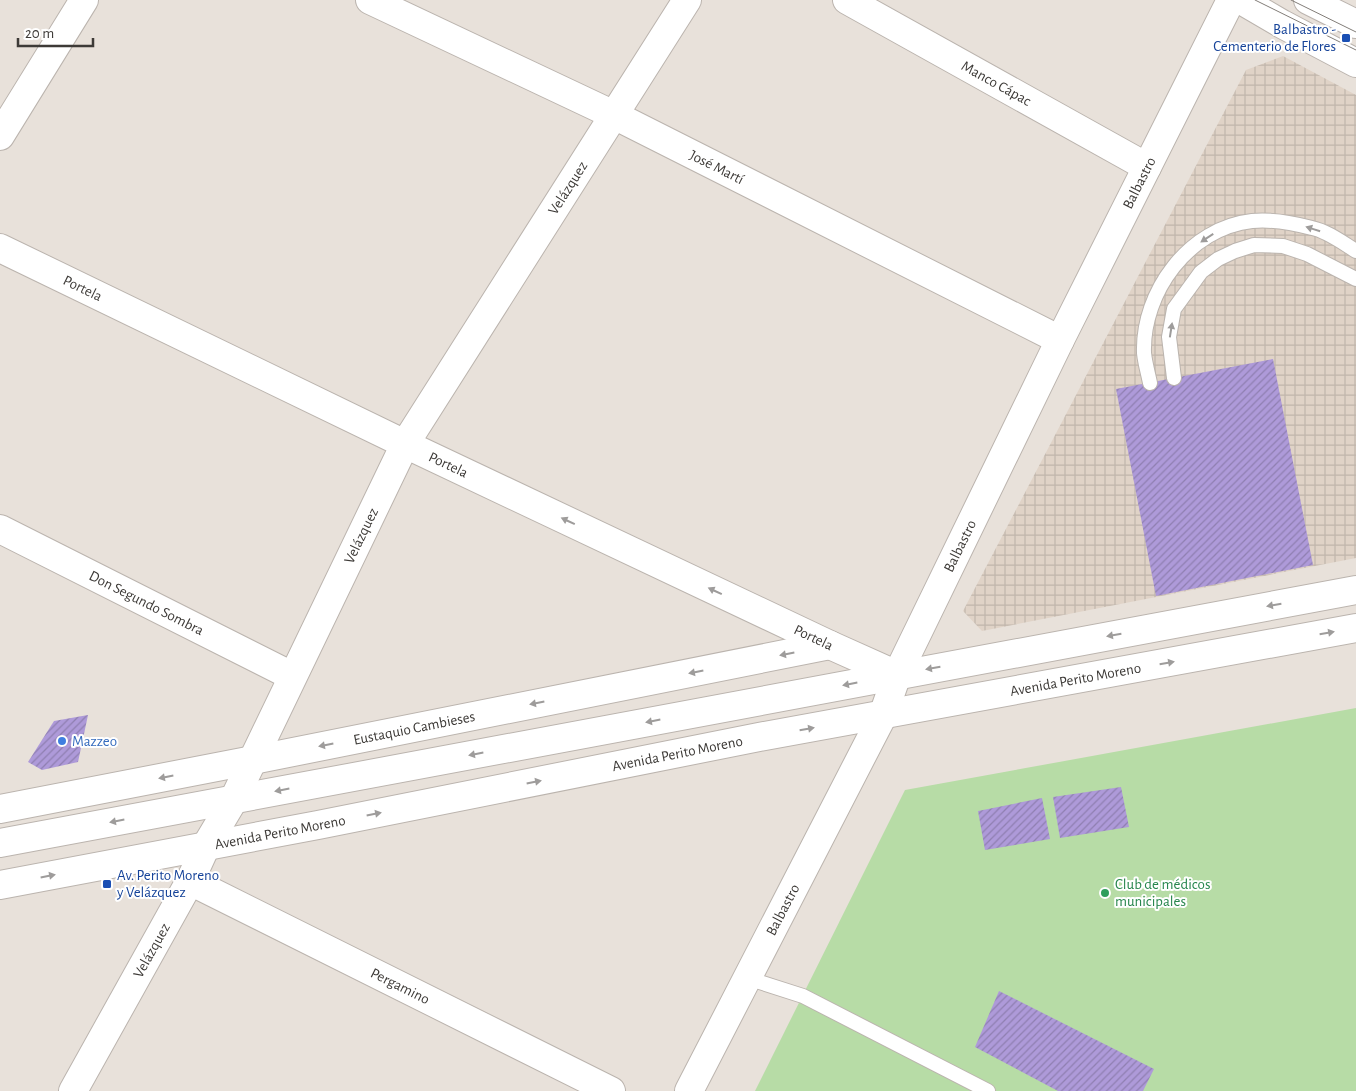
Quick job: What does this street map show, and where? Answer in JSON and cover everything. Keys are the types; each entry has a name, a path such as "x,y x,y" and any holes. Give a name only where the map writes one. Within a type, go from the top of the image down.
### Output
{"street":[{"path":"0,136 84,0"},
{"name":"José Martí","path":"370,0 614,115 1060,340"},
{"name":"Velázquez","path":"73,1091 190,881 206,846 234,799 405,444 686,0"},
{"name":"Manco Cápac","path":"847,0 1147,167"},
{"name":"Balbastro","path":"689,1091 883,715 898,675 1060,340 1230,0"},
{"path":"1241,0 1354,65"},
{"path":"1308,0 1356,24"},
{"name":"Portela","path":"0,248 405,444 759,612 898,675"},
{"name":"Don Segundo Sombra","path":"0,529 292,676"},
{"path":"0,843 1356,590"},
{"name":"Avenida Perito Moreno","path":"0,885 759,737 1356,628"},
{"name":"Eustaquio Cambieses","path":"7,803 253,760 830,645"},
{"path":"7,803 26,838"},
{"name":"Pergamino","path":"190,881 611,1091"}],"lane":[{"path":"1150,383 1144,353 1150,308 1163,280 1182,256 1201,241 1221,229 1252,221 1280,221 1315,228 1356,250"},
{"path":"1174,378 1169,337 1174,309 1200,272 1218,258 1254,245 1283,246 1306,254 1356,279"},
{"path":"747,978 803,996 988,1091"}],"shaded area":[{"path":"1283,56 1356,95 1356,558 982,631 963,611 1246,70"}],"green space":[{"name":"Club de médicos municipales","path":"1356,708 1356,1091 755,1091 905,790"}],"building":[{"path":"1273,359 1313,565 1156,596 1116,389"},
{"name":"Mazzeo","path":"88,715 78,762 42,770 28,762 54,721"},
{"path":"1121,787 1129,827 1060,838 1053,797"},
{"path":"1042,798 1050,839 985,850 978,811"},
{"path":"999,991 1154,1069 1143,1091 1058,1091 975,1047"}],"tram line":[{"path":"1255,0 1356,50"},
{"path":"1291,0 1356,32"}],"place":[{"name":"Balbastro - Cementerio de Flores","path":"1346,38"},
{"name":"Mazzeo","path":"62,741"},
{"name":"Av. Perito Moreno y Velázquez","path":"107,884"},
{"name":"Club de médicos municipales","path":"1105,893"}]}
